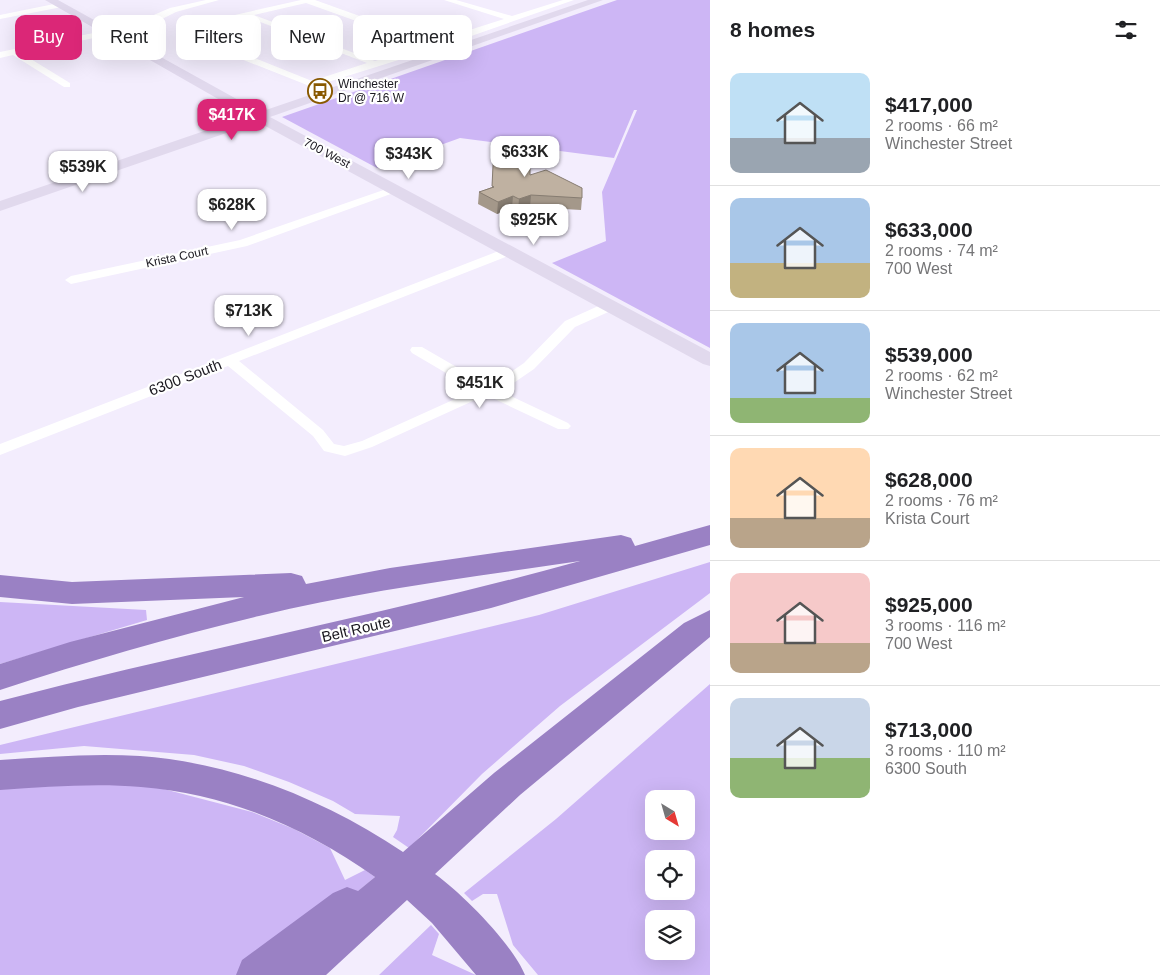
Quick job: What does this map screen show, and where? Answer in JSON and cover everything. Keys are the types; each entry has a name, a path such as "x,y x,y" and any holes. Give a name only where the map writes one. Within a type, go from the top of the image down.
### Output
{"highway":[{"path":"0,678 70,654 260,604 390,579 710,534"},
{"name":"Belt Route","path":"0,715 78,694 490,597 710,534"},
{"path":"0,586 72,592 390,579"},
{"path":"257,975 507,784 695,632 710,622"},
{"path":"0,775 104,770 168,774 225,785 286,806 344,835 376,854 437,900 504,975"},
{"path":"295,975 507,784"}],"main road":[{"path":"0,206 598,0"},
{"name":"700 West","path":"55,3 92,24"},
{"name":"700 West","path":"157,60 710,360"}],"street":[{"path":"353,16 309,0 181,28 239,55 312,84 388,60"},
{"path":"448,0 513,19"},
{"path":"472,33 570,0"},
{"path":"163,15 178,8 216,1"},
{"path":"0,17 55,3"},
{"path":"228,6 236,10"},
{"path":"246,14 387,72"},
{"path":"0,55 92,36"},
{"path":"14,52 67,85"},
{"path":"400,60 411,64"},
{"name":"Krista Court","path":"71,280 242,243 395,190"},
{"name":"6300 South","path":"0,450 509,251"},
{"path":"229,360 318,433 329,448 345,451 367,444 487,390 529,366 570,324 610,306"},
{"path":"417,350 487,390 563,426"}],"shaded area":[{"path":"617,0 710,0 710,348 552,263 606,241 602,192 637,110 634,110 614,158 460,138 377,168 282,117 445,60 472,60 472,51"},
{"path":"710,562 710,593 560,706 482,774 409,848 393,837 397,830 400,816 355,814 333,801 289,782 244,766 194,755 84,746 0,754 0,745 539,615"},
{"path":"0,602 146,610 147,620 0,664"},
{"path":"710,684 710,975 538,975 513,945 497,894 483,894 472,901 464,893 556,819"},
{"path":"101,783 156,787 252,812 294,829 330,848 345,880 365,870 375,877 259,975 0,975 0,789"},
{"path":"431,925 439,934 432,955 476,975 379,975"}],"building":[{"path":"494,146 530,148 530,175 546,170 582,188 582,198 531,195 519,199 513,196 498,202 479,192 494,187 492,186"}],"place":[{"name":"Winchester Dr @ 716 W","path":"320,91"}]}
